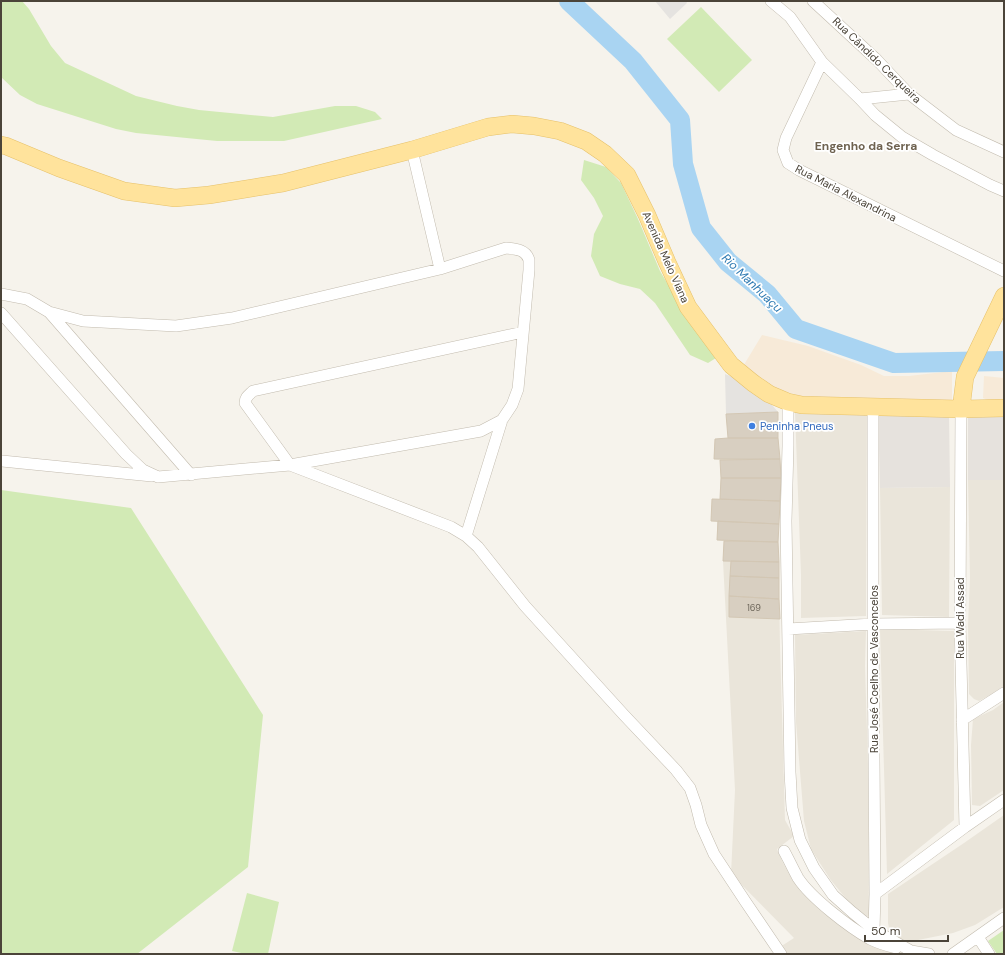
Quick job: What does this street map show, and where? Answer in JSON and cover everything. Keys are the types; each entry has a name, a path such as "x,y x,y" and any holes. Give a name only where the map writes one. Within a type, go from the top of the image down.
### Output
{"main road":[{"name":"Avenida Melo Viana","path":"1,145 59,168 124,191 175,198 209,195 283,183 412,150 488,127 512,124 560,131 586,142 605,154 627,175 647,215 688,307 731,365 753,384 769,394 788,402 802,405 873,408 1004,408"},
{"path":"961,409 965,377 1001,302"}],"street":[{"path":"771,1 790,17 822,62 860,99 875,116 902,137 932,155 1004,191"},
{"name":"Rua Cândido Cerqueira","path":"813,1 877,60 909,94 956,130 1004,152"},
{"name":"Rua Maria Alexandrina","path":"822,62 786,138 783,150 788,163 799,170 1004,271"},
{"path":"860,99 909,94"},
{"path":"412,150 440,269"},
{"path":"1,294 27,299 49,312 83,321 176,326 232,318 440,269 506,248 517,249 524,252 529,259 529,270 518,389 512,404 502,420 466,536"},
{"path":"49,312 191,475"},
{"path":"1,313 126,454 143,470 158,477"},
{"path":"523,332 253,391 248,395 244,403 290,465 451,527 466,536 478,547 524,606 676,770 690,788 701,824 714,854 781,954"},
{"path":"788,402 786,521 790,772 792,808 800,840 814,868 833,895 874,930 911,951"},
{"name":"Rua José Coelho de Vasconcelos","path":"873,408 874,930"},
{"name":"Rua Wadi Assad","path":"961,409 960,623 965,827"},
{"path":"2,461 158,477 191,475 290,465 481,431 502,420"},
{"path":"788,630 873,624 960,623"},
{"path":"962,720 1004,693"},
{"path":"875,894 1004,800"},
{"path":"784,851 799,878 811,894 842,920 871,939 890,947 928,954"},
{"path":"953,954 1004,918"},
{"path":"978,937 989,954"}],"shaded area":[{"path":"655,1 686,1 687,3 670,19"},
{"path":"762,335 808,346 861,365 884,376 909,376 952,371 952,400 882,402 800,396 772,387 742,368"},
{"path":"725,374 735,378 767,399 778,412 726,414"},
{"path":"984,376 1004,378 1004,402 993,402 983,398"},
{"path":"878,410 949,414 950,487 880,488"},
{"path":"795,412 867,412 866,616 801,618 801,575"},
{"path":"968,416 1004,416 1004,480 968,480"},
{"path":"778,438 781,478 778,534 785,820 794,836 777,849 793,881 806,896 829,916 863,942 902,954 785,954 780,947 794,938 731,874 735,790 723,561 724,541 717,540 717,521 711,521 712,499 720,499 720,460 714,459 715,439"},
{"path":"968,480 1004,480 1004,686 979,701 974,699 969,694 968,625 970,578"},
{"path":"950,487 949,617 882,615 880,488"},
{"path":"880,629 954,631 954,820 887,874"},
{"path":"866,631 865,666 868,764 869,916 864,917 847,900 830,879 811,849 804,821 796,722 795,635"},
{"path":"1004,702 1004,790 980,806 972,805 971,745 973,719 993,710"},
{"path":"1004,815 1004,907 975,925 953,933 913,941 906,941 896,936 889,928 888,923 888,894"}],"green space":[{"path":"1,1 22,1 29,9 51,46 65,63 136,96 199,110 273,117 335,106 356,106 375,112 382,119 284,141 217,141 136,133 116,129 37,104 20,95 1,77"},
{"path":"701,7 752,60 719,92 667,39"},
{"path":"584,160 606,167 621,183 660,271 690,322 716,358 708,363 690,355 655,303 640,289 620,284 600,276 591,256 594,234 603,216 594,198 581,180"},
{"path":"1,490 131,508 263,715 248,867 137,954 1,954"},
{"path":"247,893 279,902 268,954 246,954 232,951"},
{"path":"1004,930 1004,954 997,954 988,941"}],"building":[{"name":"Peninha Pneus","path":"778,412 778,438 728,438 726,414"},
{"path":"778,438 780,459 714,459 715,439"},
{"path":"780,459 781,478 721,478 720,460"},
{"path":"721,478 781,478 780,501 720,499"},
{"path":"712,499 780,501 779,524 711,521"},
{"path":"718,521 779,524 778,542 717,540"},
{"path":"724,541 778,542 779,562 723,561"},
{"path":"731,561 779,562 779,578 730,576"},
{"path":"730,576 779,578 779,599 729,596"},
{"path":"729,596 779,599 780,619 729,617"}],"waterway":[{"name":"Rio Manhuaçu","path":"569,1 633,61 680,120 683,164 701,228 728,262 767,294 796,329 894,363 1004,361"}],"place":[{"name":"Peninha Pneus","path":"752,426"}],"district":[{"name":"Engenho da Serra","path":"866,146"}]}
